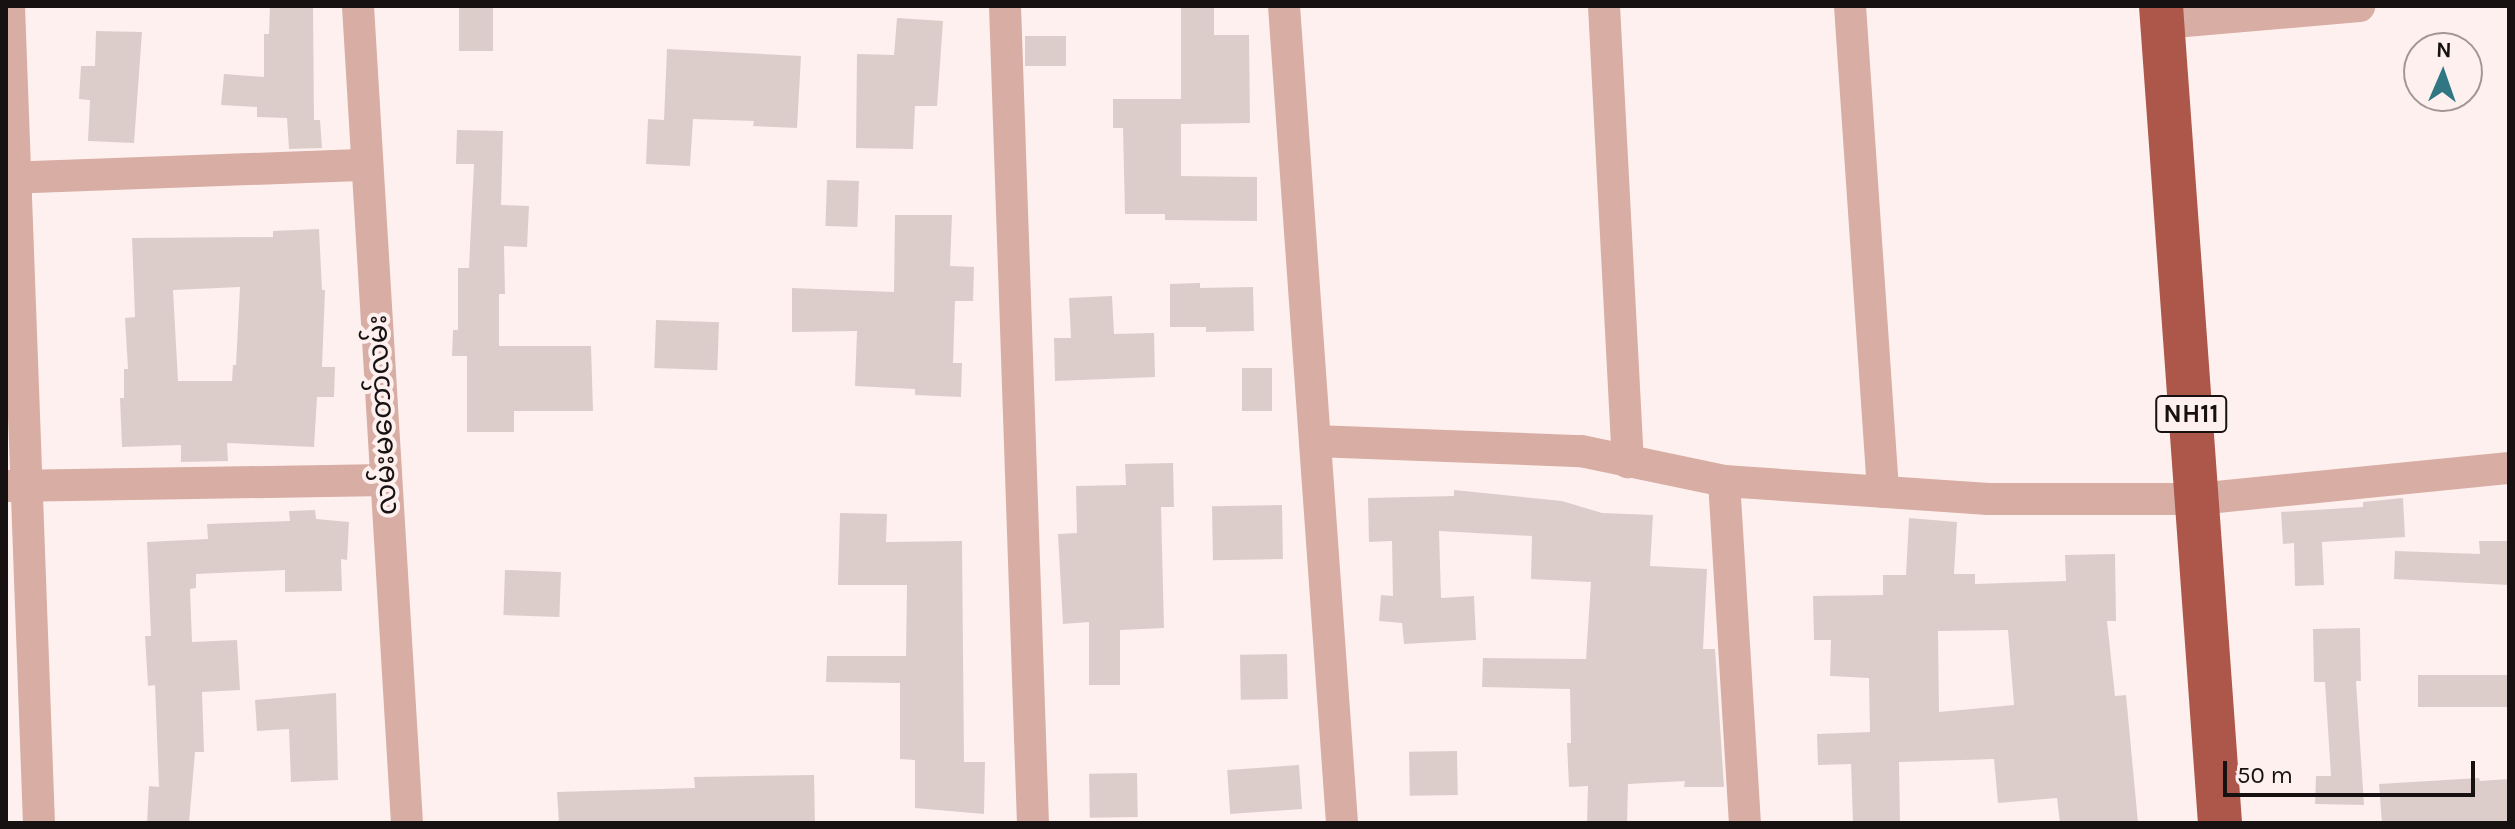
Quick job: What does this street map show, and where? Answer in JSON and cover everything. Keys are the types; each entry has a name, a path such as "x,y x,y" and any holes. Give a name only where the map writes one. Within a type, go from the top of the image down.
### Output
{"highway":[{"name":"NH11","path":"2162,14 2220,823"}],"street":[{"path":"9,6 16,486 39,823"},
{"name":"လမ်းမတော်လမ်း","path":"358,6 407,823"},
{"path":"1005,6 1033,823"},
{"path":"1284,6 1342,823"},
{"path":"1604,6 1628,462"},
{"path":"1850,6 1883,492"},
{"path":"2162,14 2359,6"},
{"path":"11,178 367,165"},
{"path":"1315,441 1581,451 1724,481 1988,499 2197,499 2509,468"},
{"path":"16,486 385,480"},
{"path":"1724,481 1745,823"}],"building":[{"path":"270,6 313,6 314,120 320,120 322,148 289,149 287,118 257,117 257,107 221,105 224,74 264,77 264,34 269,34"},
{"path":"459,6 493,6 493,51 459,51"},
{"path":"1181,6 1214,6 1214,35 1249,35 1250,123 1181,124 1181,176 1257,177 1257,221 1165,220 1165,214 1125,214 1123,128 1113,128 1113,99 1181,99"},
{"path":"897,18 943,21 937,106 915,106 913,149 856,148 857,54 894,55"},
{"path":"96,31 142,32 134,143 88,141 90,100 79,99 81,66 95,66"},
{"path":"1025,36 1066,36 1066,66 1025,66"},
{"path":"667,49 801,56 797,128 753,126 754,121 693,119 690,166 646,164 648,119 664,120"},
{"path":"457,130 503,131 501,205 529,206 527,247 504,246 505,294 499,294 499,346 591,346 593,411 514,411 514,432 467,432 467,356 452,356 453,330 458,330 458,268 469,268 474,164 456,164"},
{"path":"827,180 859,181 857,227 825,226"},
{"path":"895,215 952,215 950,266 974,267 973,301 955,301 953,363 962,363 961,397 915,395 915,389 855,386 857,331 792,332 792,288 894,292"},
{"path":"319,229 322,290 325,290 322,367 335,367 334,397 317,397 314,447 227,443 228,461 181,462 181,445 122,447 120,398 124,398 124,369 128,369 125,318 135,317 132,238 273,237 273,231","holes":["240,287 236,365 233,365 232,381 178,381 173,290"]},
{"path":"1200,283 1200,288 1253,287 1254,331 1206,332 1206,327 1170,327 1170,284"},
{"path":"1112,296 1114,334 1154,333 1155,377 1055,381 1054,338 1071,338 1069,298"},
{"path":"656,320 719,322 717,370 654,368"},
{"path":"1242,368 1272,368 1272,411 1242,411"},
{"path":"1173,463 1174,507 1161,507 1164,628 1120,630 1120,685 1089,685 1089,622 1063,624 1058,534 1077,533 1076,486 1126,485 1125,464"},
{"path":"1454,490 1562,501 1602,513 1653,515 1650,566 1707,569 1703,649 1715,649 1724,787 1684,787 1685,781 1628,784 1627,823 1587,823 1588,786 1569,787 1567,743 1571,743 1570,689 1482,687 1483,658 1586,659 1591,582 1531,579 1532,536 1439,531 1441,598 1474,596 1476,640 1404,644 1402,623 1379,621 1381,595 1393,596 1392,541 1369,542 1368,498 1454,496"},
{"path":"2403,498 2405,537 2322,542 2324,585 2295,586 2294,543 2283,544 2281,512 2363,507 2363,502"},
{"path":"1282,505 1283,559 1213,560 1212,506"},
{"path":"315,510 316,519 349,522 347,560 341,559 342,591 285,592 285,570 196,574 196,588 190,589 192,642 237,640 240,690 202,692 204,752 195,752 189,823 147,823 149,786 159,787 155,685 148,686 145,636 151,636 147,542 208,539 207,524 290,521 289,511"},
{"path":"840,513 887,514 886,542 962,541 964,762 985,762 984,814 915,808 915,760 900,759 900,683 826,682 827,656 906,656 907,585 838,585"},
{"path":"1909,518 1957,522 1954,574 1975,574 1975,584 2066,581 2065,555 2115,554 2116,621 2107,621 2115,696 2126,695 2138,823 2060,823 2057,798 1998,803 1994,759 1899,762 1900,823 1853,823 1851,764 1818,765 1817,734 1870,732 1869,678 1830,676 1831,640 1814,640 1813,596 1883,595 1883,575 1906,575","holes":["2008,630 2014,705 1939,712 1938,631"]},
{"path":"2479,541 2509,541 2509,585 2394,579 2395,551 2480,554"},
{"path":"505,570 561,572 559,617 503,615"},
{"path":"2360,628 2361,681 2356,681 2364,805 2315,804 2316,776 2331,776 2325,682 2314,682 2313,629"},
{"path":"1287,654 1288,699 1241,700 1240,655"},
{"path":"2418,675 2509,675 2509,707 2418,707"},
{"path":"336,693 338,780 291,782 289,729 257,731 255,700"},
{"path":"1457,751 1458,795 1410,796 1409,752"},
{"path":"1299,765 1302,809 1230,814 1227,770"},
{"path":"1137,773 1138,817 1090,818 1089,774"},
{"path":"814,775 815,823 559,823 557,792 695,788 694,777"},
{"path":"2479,778 2480,781 2509,779 2509,823 2382,823 2379,784"}]}
